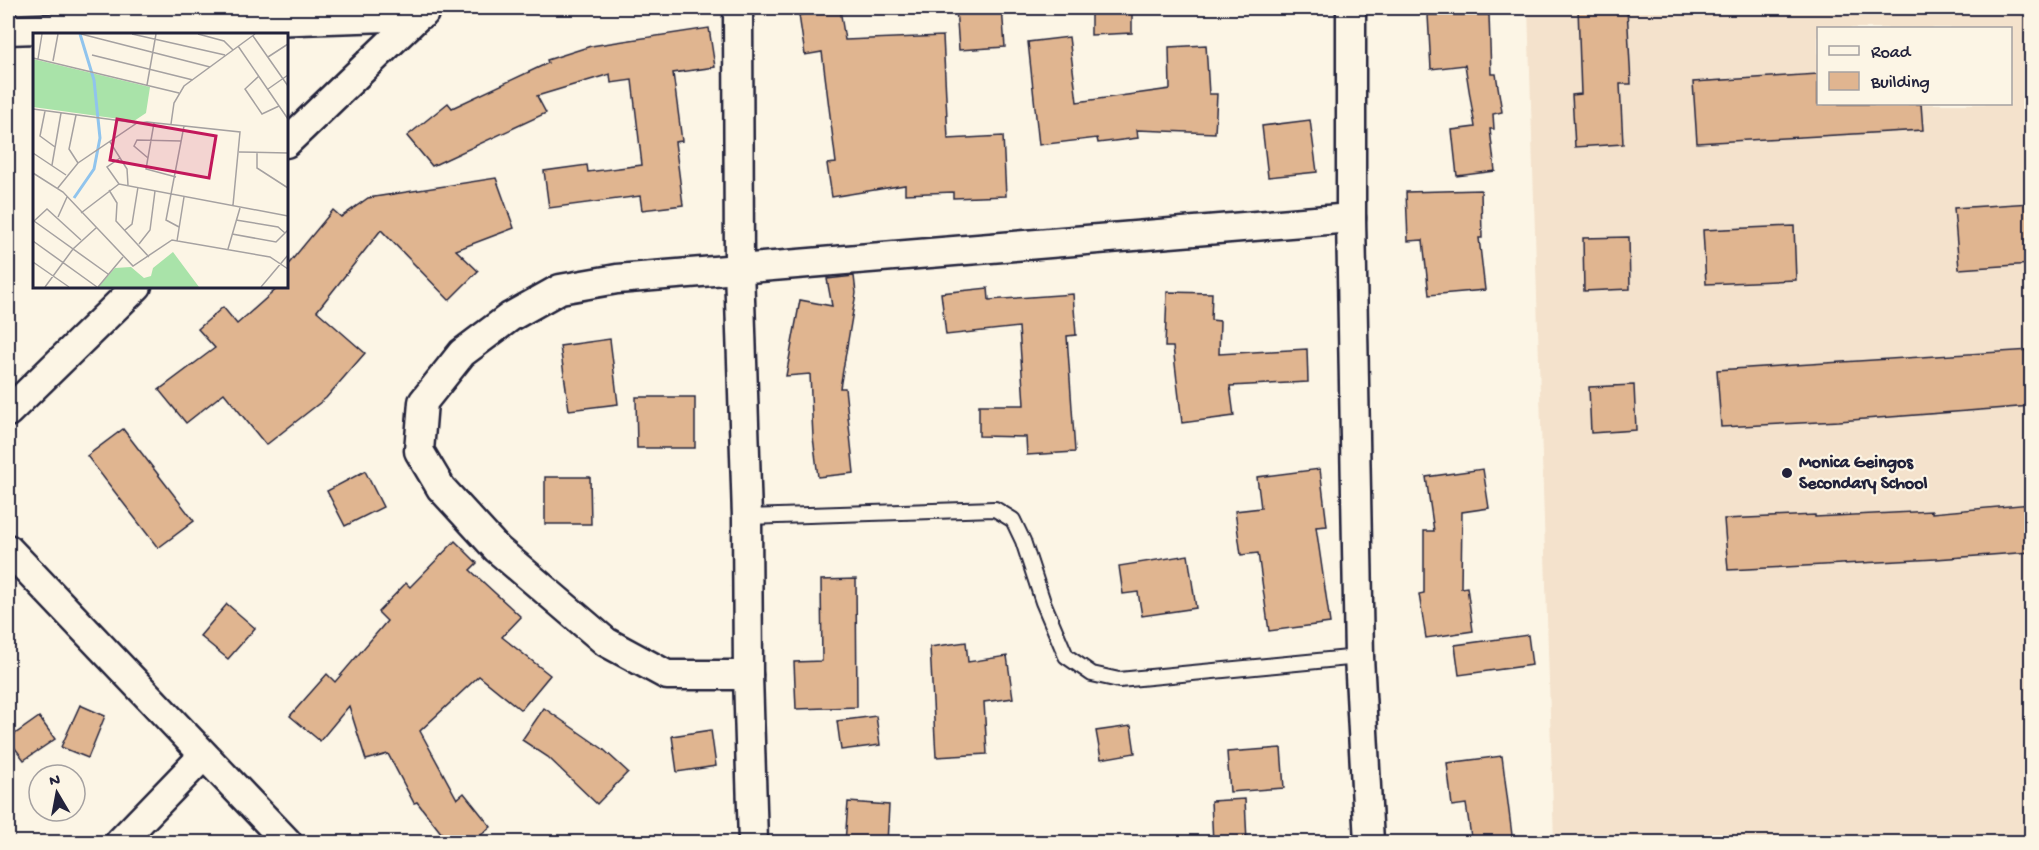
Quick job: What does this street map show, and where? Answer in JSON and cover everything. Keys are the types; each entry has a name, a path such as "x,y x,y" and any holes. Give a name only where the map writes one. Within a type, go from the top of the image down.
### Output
{"street":[{"path":"738,8 739,268 747,517 748,675 753,843"},
{"path":"1351,8 1359,657 1369,843"},
{"path":"8,30 426,12"},
{"path":"288,141 426,12"},
{"path":"748,675 667,675 606,642 497,549 441,488 419,451 423,402 462,352 510,317 560,289 617,279 1352,218"},
{"path":"8,411 135,288"},
{"path":"8,549 287,843"},
{"path":"120,843 203,756"}],"lane":[{"path":"747,517 995,509 1013,520 1023,541 1042,602 1066,656 1092,674 1119,680 1359,657"}],"shaded area":[{"name":"Monica Geingos Secondary School","path":"1528,8 2031,8 2031,842 1554,842"}],"building":[{"path":"956,8 1002,8 1005,47 959,50"},
{"path":"1091,8 1132,8 1132,33 1091,35"},
{"path":"1578,8 1627,8 1631,84 1620,84 1623,144 1575,147 1572,95 1581,94"},
{"path":"840,9 845,40 943,36 948,139 1003,136 1006,196 953,198 953,192 905,194 905,185 832,197 827,164 836,163 822,52 805,55 799,15"},
{"path":"1428,15 1489,15 1491,74 1496,74 1502,112 1493,114 1494,129 1490,129 1495,171 1457,176 1452,130 1475,127 1465,65 1431,69"},
{"path":"709,28 715,67 673,73 682,141 675,142 683,205 642,210 640,196 549,208 544,171 587,165 588,172 642,165 632,80 611,83 610,74 537,96 546,113 432,166 407,136 448,103 452,108 548,63 547,60 591,46"},
{"path":"1069,37 1077,102 1170,89 1169,47 1206,45 1209,94 1217,94 1215,133 1137,130 1138,138 1098,143 1097,138 1039,145 1028,42"},
{"path":"1817,74 1817,105 1921,105 1923,130 1697,143 1693,82"},
{"path":"1310,120 1317,172 1268,177 1262,126"},
{"path":"496,178 514,228 456,250 478,271 449,300 381,230 317,311 365,353 326,398 266,445 224,393 186,423 159,390 215,348 198,329 223,307 237,324 278,288 288,288 288,265 333,210 341,217 368,198"},
{"path":"1481,190 1482,238 1479,238 1485,290 1429,295 1423,240 1408,241 1406,192"},
{"path":"2031,203 2031,264 1959,269 1954,208"},
{"path":"1794,226 1796,280 1706,284 1703,230"},
{"path":"1629,237 1630,289 1584,291 1583,238"},
{"path":"854,276 856,293 840,388 845,388 854,473 818,477 813,437 810,374 786,376 800,300 832,306 827,279"},
{"path":"988,288 989,300 1073,294 1076,335 1067,336 1075,452 1027,455 1026,437 979,436 979,405 1024,405 1019,327 946,335 941,293"},
{"path":"1167,292 1212,293 1211,320 1220,321 1219,354 1307,349 1308,382 1230,386 1234,416 1182,423 1173,347 1165,347"},
{"path":"610,339 618,404 569,410 560,346"},
{"path":"2031,350 2031,406 1839,421 1721,427 1717,370"},
{"path":"1634,385 1636,430 1591,433 1589,387"},
{"path":"636,397 695,397 695,448 637,448"},
{"path":"123,429 194,521 158,548 87,456"},
{"path":"1320,469 1327,526 1316,527 1330,623 1269,631 1258,553 1241,555 1235,511 1261,508 1257,477"},
{"path":"1483,469 1489,508 1462,512 1461,588 1467,587 1473,631 1426,638 1419,594 1424,593 1424,531 1434,531 1426,477"},
{"path":"365,471 383,507 345,526 327,491"},
{"path":"545,477 590,477 591,524 545,524"},
{"path":"2031,504 2031,552 1728,570 1724,519 1932,511 1932,513"},
{"path":"455,541 477,563 470,570 521,617 502,637 550,675 521,710 479,676 420,731 457,799 464,793 491,827 471,843 449,843 417,802 414,803 388,754 366,760 349,706 320,741 290,716 327,674 335,682 387,621 378,612 406,583 410,587"},
{"path":"1188,555 1196,608 1142,616 1138,592 1123,594 1119,566"},
{"path":"856,579 857,707 796,709 794,662 822,661 821,580"},
{"path":"227,604 255,628 228,659 200,636"},
{"path":"1528,635 1532,665 1459,675 1455,645"},
{"path":"966,642 968,662 1007,656 1013,698 984,702 987,754 936,757 930,647"},
{"path":"80,705 105,716 88,758 61,747"},
{"path":"544,708 603,749 628,772 597,804 548,757 522,740"},
{"path":"876,716 880,745 841,750 837,721"},
{"path":"39,717 55,739 24,760 8,739"},
{"path":"1131,726 1135,753 1101,759 1096,731"},
{"path":"711,730 716,766 677,772 672,736"},
{"path":"1281,748 1284,788 1230,792 1227,752"},
{"path":"1502,756 1513,843 1472,843 1466,804 1452,806 1447,763"},
{"path":"1245,799 1247,843 1213,843 1211,801"},
{"path":"848,802 889,805 887,843 845,843"}],"place":[{"name":"Monica Geingos Secondary School","path":"1787,473"}]}
